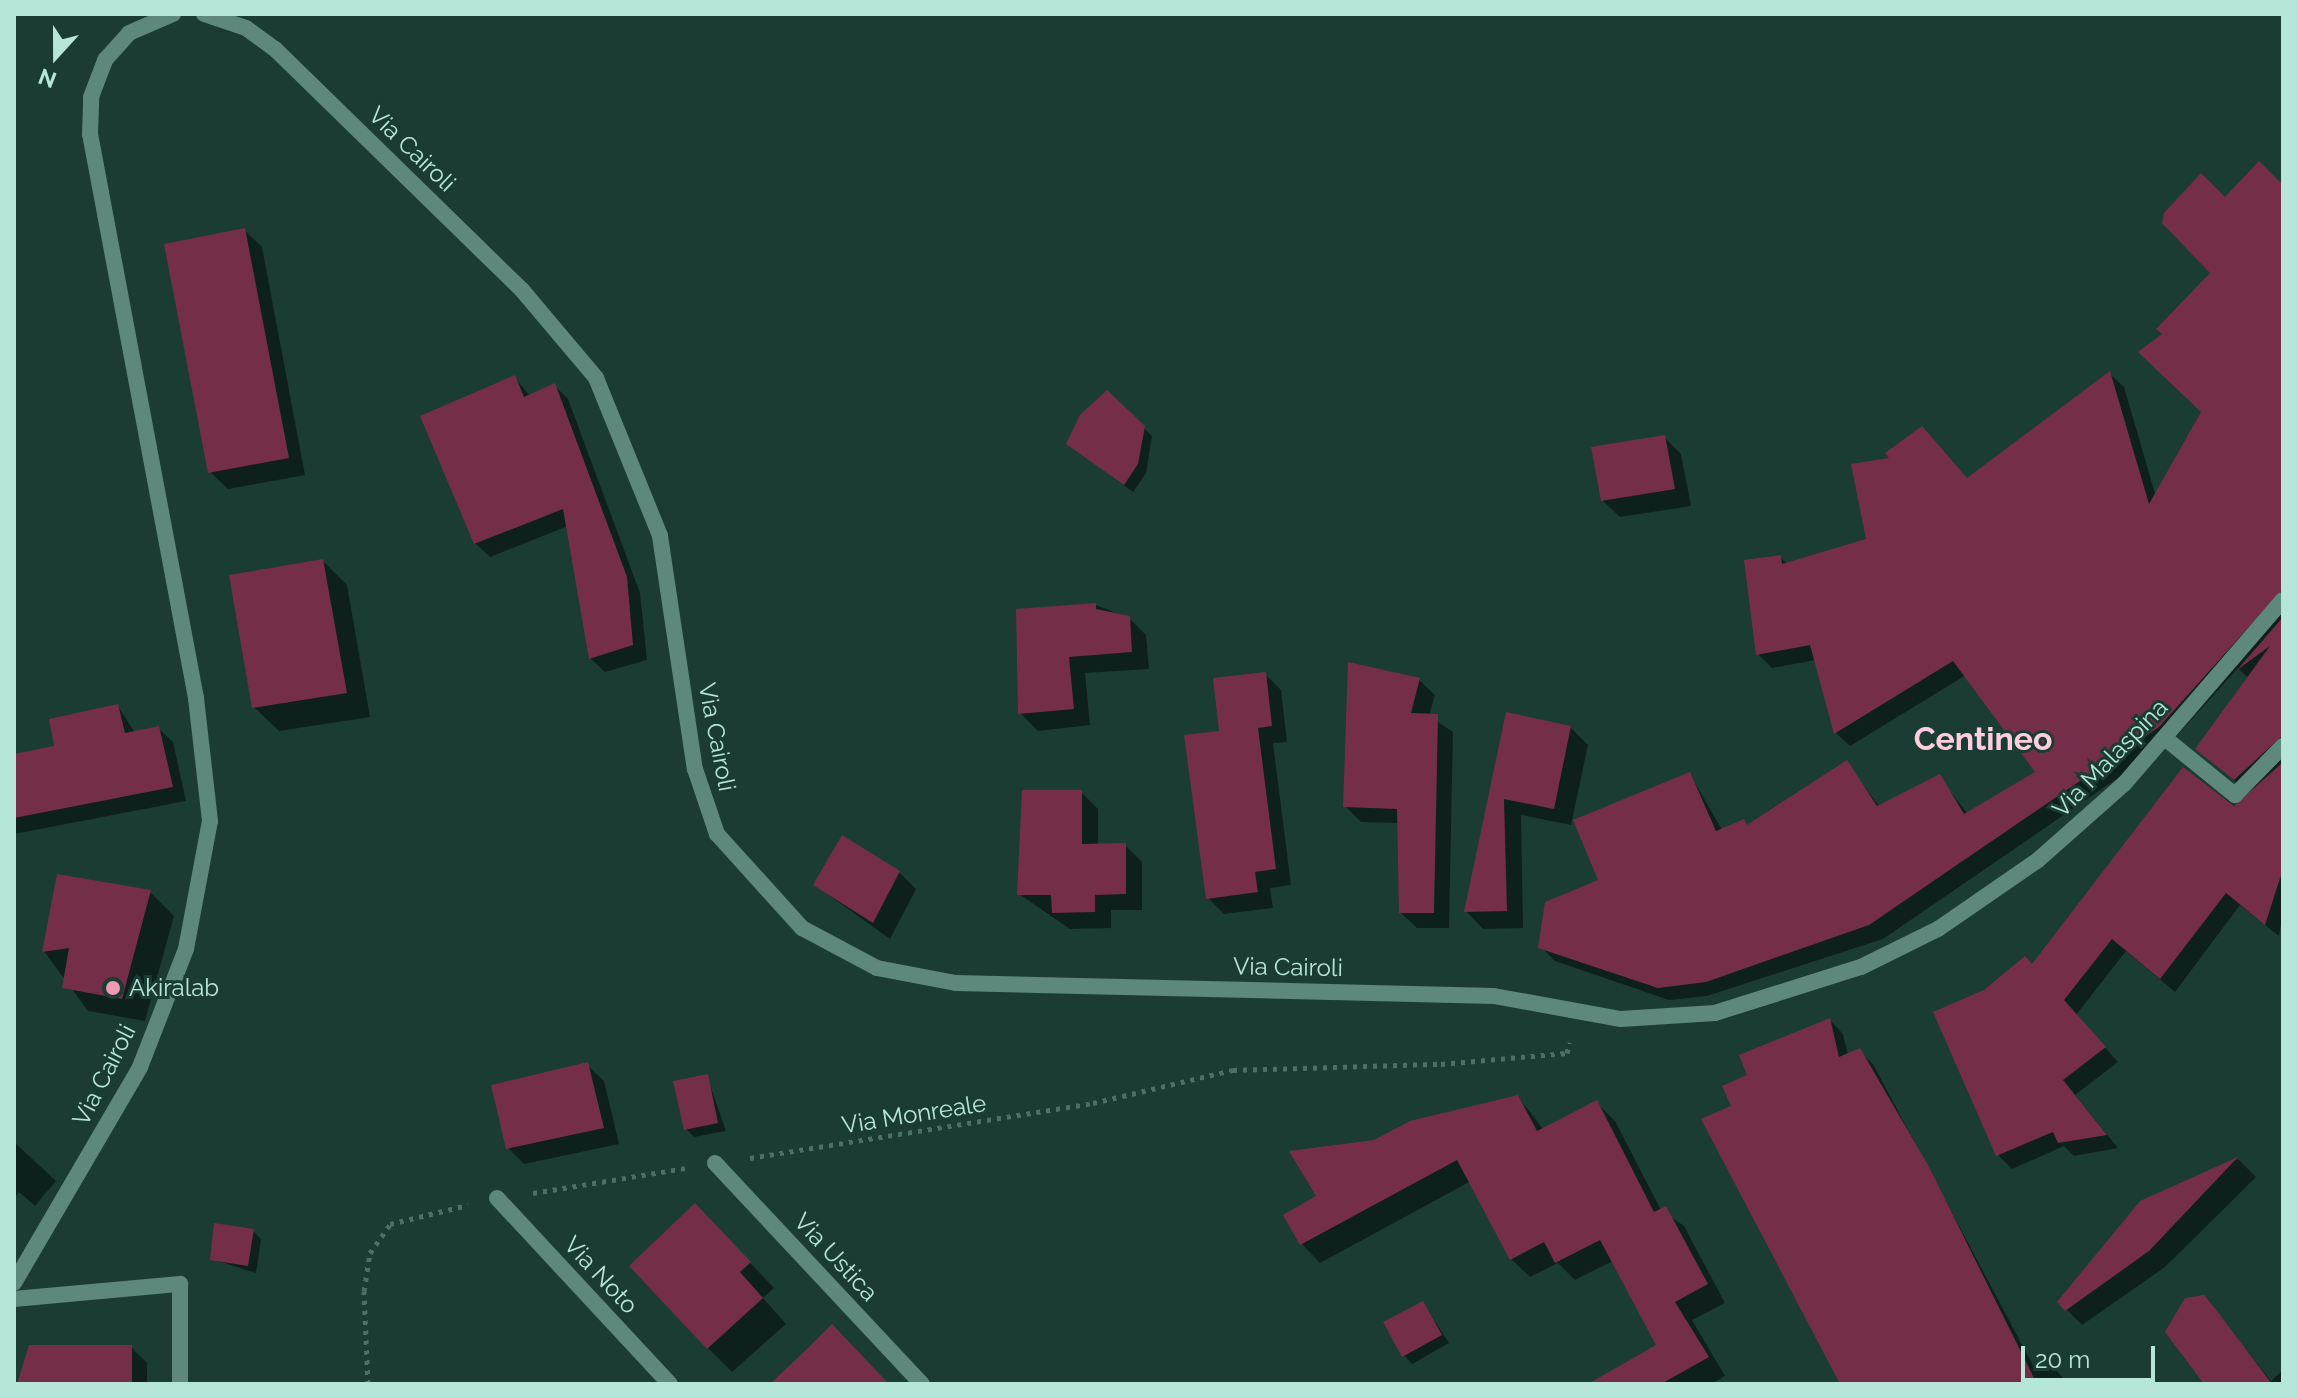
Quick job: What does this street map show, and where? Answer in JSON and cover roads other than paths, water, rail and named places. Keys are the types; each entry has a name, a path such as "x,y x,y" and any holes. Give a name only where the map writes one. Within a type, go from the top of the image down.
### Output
{"street":[{"name":"Via Cairoli","path":"14,1283 140,1067 186,949 210,821 196,698 90,134 91,97 105,60 139,26 173,14"},
{"name":"Via Cairoli","path":"204,14 246,28 275,49 522,290 596,378 660,536 703,800 740,867 802,928 877,968 956,983 1494,996 1578,1011 1673,1020 1861,967"},
{"name":"Via Malaspina","path":"1861,967 1938,929 2038,860 2166,739 2283,600"},
{"path":"2166,739 2235,795 2283,746"},
{"name":"Via Ustica","path":"715,1163 922,1384"},
{"name":"Via Noto","path":"497,1198 670,1384"},
{"path":"14,1299 180,1284 180,1384"}],"place":[{"name":"Akiralab","path":"113,988"}],"district":[{"name":"Centineo","path":"1983,739"}]}
